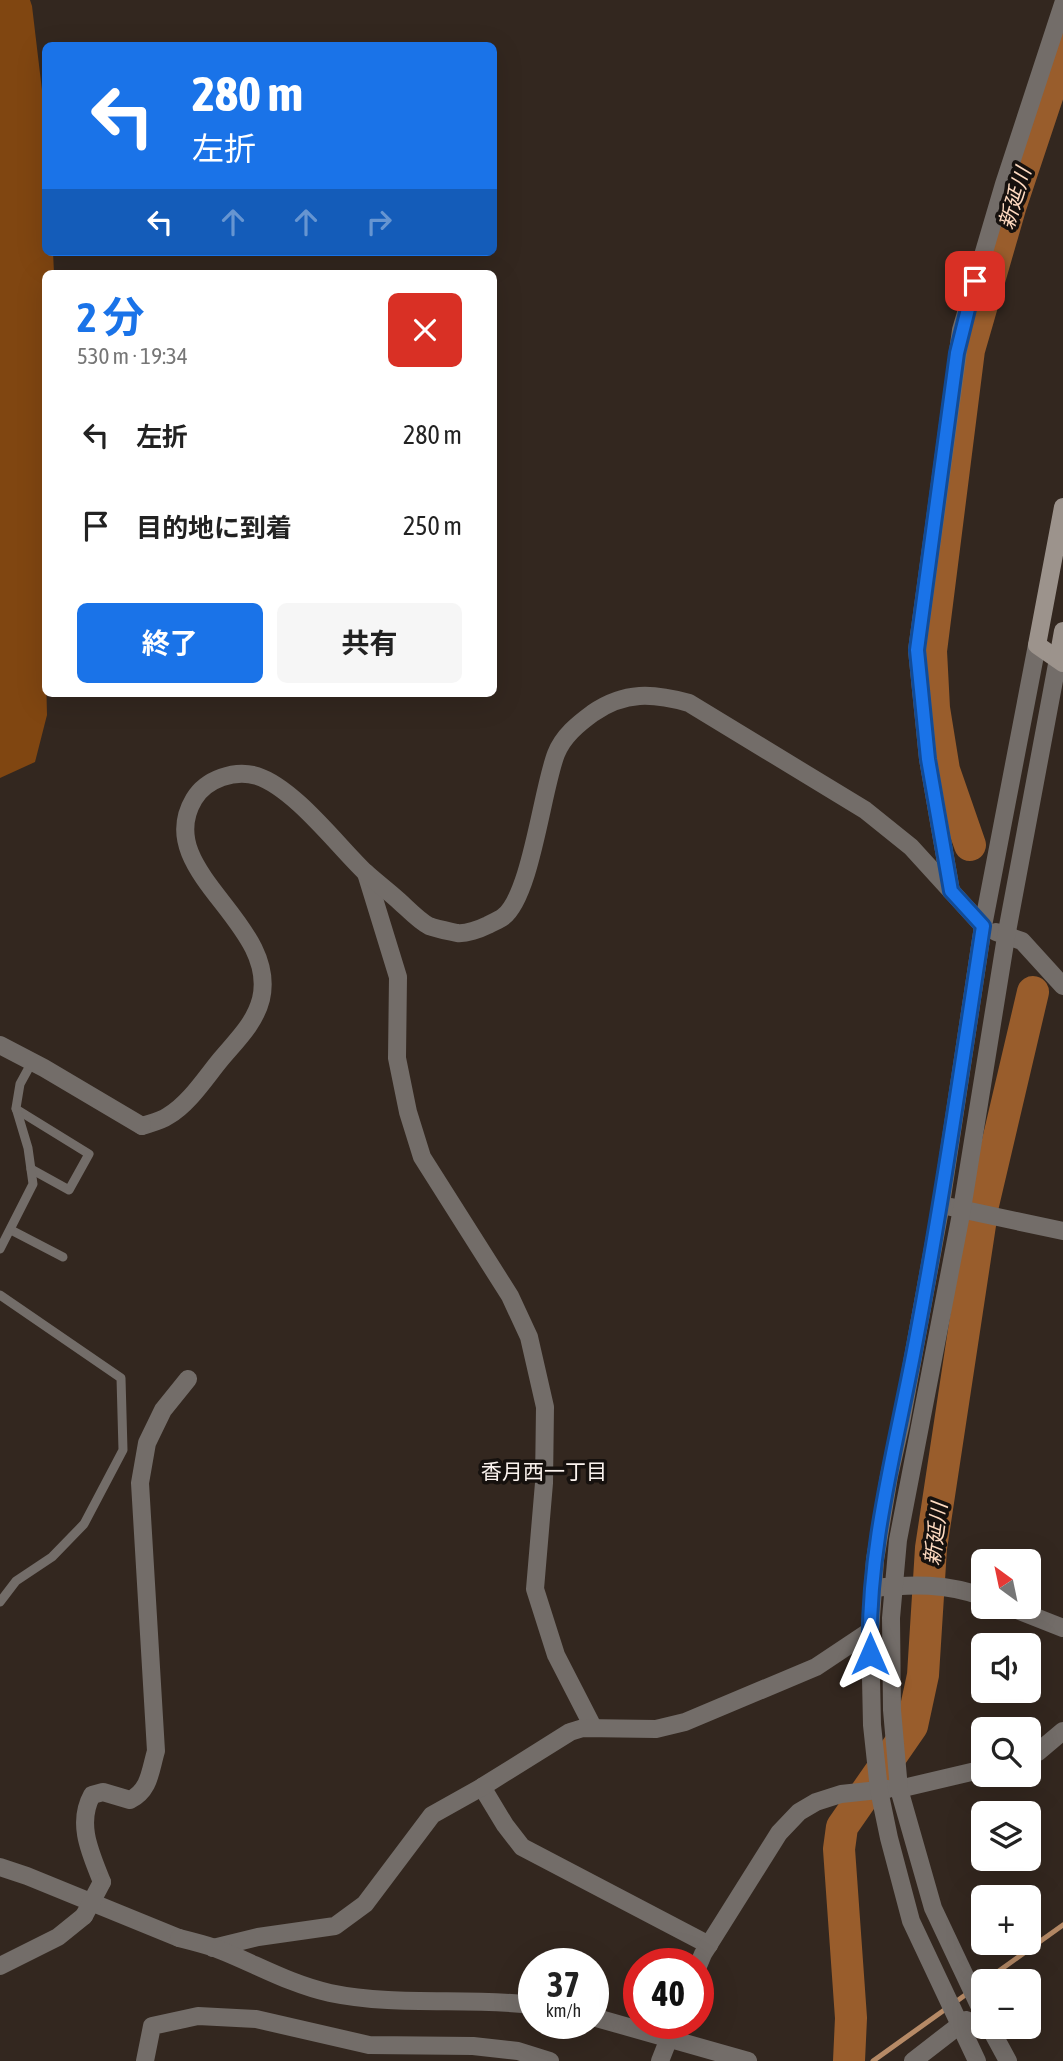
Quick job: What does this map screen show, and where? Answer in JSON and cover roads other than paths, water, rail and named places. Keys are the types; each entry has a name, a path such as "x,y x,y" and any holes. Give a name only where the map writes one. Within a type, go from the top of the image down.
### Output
{"main road":[{"path":"1063,507 1037,645 1060,661 1063,631"}],"street":[{"path":"951,891 928,759 917,650 961,330 1004,184 1063,4"},
{"path":"977,2061 911,1920 889,1838 879,1790 872,1725 870,1631 875,1559 889,1476 941,1204 983,926 1037,645"},
{"path":"971,1989 933,1908 899,1789 892,1710 892,1586 898,1540 962,1209 1006,937 1060,661"},
{"path":"0,1045 142,1126 169,1116 190,1096 249,1026 260,999 264,976 256,952 239,922 199,870 187,847 185,823 194,798 212,781 237,773 258,776 277,786 296,801 366,872 429,925 460,934 482,928 505,916 521,891 557,751 575,726 607,704 659,694 689,703 864,810 911,847 983,926 1022,942 1063,986"},
{"path":"366,872 398,977 397,1058 408,1112 422,1157 510,1296 529,1337 545,1406 544,1483 535,1590 556,1656 593,1727"},
{"path":"941,1204 1063,1231"},
{"path":"0,1966 58,1937 84,1916 102,1882 86,1841 86,1807 92,1795 103,1792 130,1800 141,1794 147,1785 156,1751 140,1483 147,1443 164,1409 188,1379"},
{"path":"873,1588 914,1584 942,1585 971,1593"},
{"path":"1040,1619 1063,1628"},
{"path":"213,1948 258,1937 335,1926 365,1904 432,1815 570,1732 593,1727 656,1729 685,1722 816,1667 870,1631"},
{"path":"1041,1749 1063,1731"},
{"path":"707,1948 779,1833 799,1812 816,1802 841,1794 899,1789 971,1772"},
{"path":"482,1787 522,1847 709,1945"},
{"path":"0,1867 179,1938 213,1948 296,1984 367,1999 493,2000 518,2003"},
{"path":"145,2061 152,2026 198,2016 256,2019 369,2045 471,2053 518,2051 550,2061"},
{"path":"914,2061 971,2018"},
{"path":"660,2061 669,2039"},
{"path":"694,2039 748,2061"},
{"path":"996,2039 1008,2061"}],"lane":[{"path":"0,1249 33,1184 28,1148 16,1109 20,1084 32,1062"},
{"path":"16,1109 89,1154 69,1190 30,1169"},
{"path":"11,1230 63,1257"},
{"path":"0,1295 121,1378 123,1450 84,1524 52,1557 16,1581 0,1602"}],"waterway":[{"name":"新延川","path":"970,845 944,770 934,708 931,651 969,350 1010,208 1063,49"},
{"name":"新延川","path":"849,2061 851,2018 839,1849 842,1827 912,1726 923,1675 931,1548 983,1205 1033,992"},
{"path":"873,2061 1063,1925"}],"district":[{"name":"香月西一丁目","path":"544,1471"}]}
